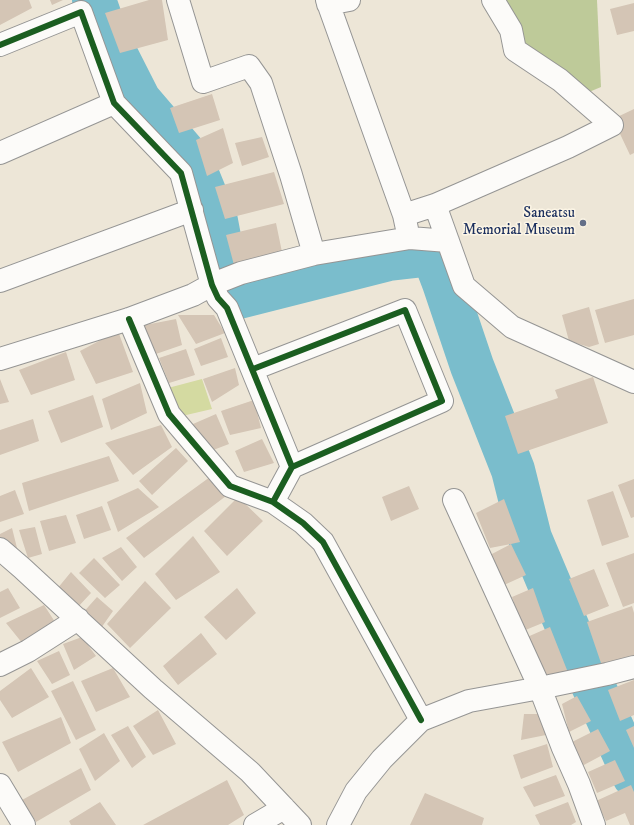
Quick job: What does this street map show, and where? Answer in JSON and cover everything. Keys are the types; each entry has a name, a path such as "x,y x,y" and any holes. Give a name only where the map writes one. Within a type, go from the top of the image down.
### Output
{"street":[{"path":"178,0 203,82 249,66 261,83 291,175 314,254"},
{"path":"349,0 328,2 404,215 410,238"},
{"path":"404,215 435,205 568,147 612,125 560,80 515,50 511,30 493,0"},
{"path":"0,45 81,12 114,103 182,173 212,285 218,298 227,308 292,467"},
{"path":"0,153 114,103"},
{"path":"435,205 464,286 512,327 634,382"},
{"path":"0,281 192,210"},
{"path":"0,360 129,319 193,295 241,272 314,254 410,238 448,241"},
{"path":"252,369 406,310 442,401 292,467 273,502"},
{"path":"129,319 169,414 230,486 273,502 303,523 323,542 421,720"},
{"path":"454,500 540,688 594,825"},
{"path":"0,549 78,619 153,690 250,772 300,825"},
{"path":"0,665 28,651 78,619"},
{"path":"338,825 356,791 382,759 421,720 469,701 634,668"},
{"path":"0,785 24,825"},
{"path":"255,825 284,808"}],"green space":[{"path":"503,0 597,0 601,87 589,92 521,47"},
{"path":"202,379 212,409 182,416 168,388"}],"building":[{"path":"0,0 29,0 32,8 0,25"},
{"path":"50,0 63,0 52,5"},
{"path":"149,0 162,0 168,40 120,53 105,13"},
{"path":"634,3 634,31 617,35 610,9"},
{"path":"212,94 220,120 179,133 170,108"},
{"path":"634,109 634,153 630,155 613,119"},
{"path":"223,128 233,163 207,176 196,140"},
{"path":"262,137 269,157 242,166 235,143"},
{"path":"274,172 284,204 225,219 215,187"},
{"path":"276,223 282,252 234,265 226,235"},
{"path":"634,299 634,335 605,343 595,310"},
{"path":"589,307 599,344 589,347 569,341 562,315"},
{"path":"178,315 214,315 225,333 196,344"},
{"path":"176,319 182,345 150,356 140,326"},
{"path":"118,331 133,372 96,384 80,351"},
{"path":"221,338 228,357 201,366 194,349"},
{"path":"186,349 195,375 169,383 159,358"},
{"path":"66,352 75,380 31,395 19,370"},
{"path":"235,368 239,385 212,402 203,379"},
{"path":"593,377 608,423 518,454 505,416 558,398 555,390"},
{"path":"0,379 9,402 0,404"},
{"path":"140,383 147,413 111,430 102,399"},
{"path":"93,395 103,427 61,443 48,411"},
{"path":"254,400 261,428 230,435 221,411"},
{"path":"216,414 229,444 208,452 193,424"},
{"path":"33,419 39,441 0,455 0,430"},
{"path":"161,425 172,447 133,475 105,443"},
{"path":"262,439 274,463 244,472 235,451"},
{"path":"176,448 188,461 152,495 139,481"},
{"path":"109,456 119,481 29,511 22,483"},
{"path":"210,477 226,496 144,558 126,538"},
{"path":"634,479 634,517 631,518 618,485"},
{"path":"409,486 419,509 391,521 382,497"},
{"path":"138,488 159,507 118,532 107,502"},
{"path":"15,490 24,514 0,522 0,496"},
{"path":"613,491 629,537 602,546 587,500"},
{"path":"238,497 263,521 227,556 204,531"},
{"path":"504,499 520,542 490,548 476,513"},
{"path":"102,506 111,530 84,539 76,515"},
{"path":"66,515 76,543 49,551 40,521"},
{"path":"35,527 42,554 28,558 19,530"},
{"path":"12,528 20,560 0,545 0,534"},
{"path":"193,536 220,572 176,600 155,574"},
{"path":"511,544 526,575 504,585 490,555"},
{"path":"121,547 137,567 122,581 102,558"},
{"path":"634,553 634,603 623,607 606,563"},
{"path":"94,558 120,585 105,598 79,573"},
{"path":"594,569 609,606 584,616 569,579"},
{"path":"71,572 91,593 77,608 57,589"},
{"path":"145,581 171,608 130,648 107,624"},
{"path":"8,588 20,608 0,618 0,592"},
{"path":"237,588 256,613 226,640 204,617"},
{"path":"533,588 545,622 523,631 512,597"},
{"path":"97,597 113,611 99,631 81,615"},
{"path":"44,605 55,622 23,644 6,623"},
{"path":"632,606 634,613 634,656 602,666 587,622"},
{"path":"550,627 569,675 543,680 525,638"},
{"path":"201,633 217,654 178,685 163,666"},
{"path":"82,637 96,656 74,670 63,644"},
{"path":"59,651 70,675 52,684 37,661"},
{"path":"31,668 49,697 12,718 0,700 0,691"},
{"path":"113,668 130,697 96,712 81,681"},
{"path":"634,680 634,715 620,721 608,690"},
{"path":"73,681 96,730 76,740 51,691"},
{"path":"577,696 591,721 569,732 562,704"},
{"path":"158,710 176,744 153,755 133,726"},
{"path":"524,714 541,714 546,735 521,740"},
{"path":"61,717 71,743 18,772 2,742"},
{"path":"128,726 146,757 132,768 111,735"},
{"path":"634,726 634,748 626,730"},
{"path":"598,729 610,751 582,766 570,743"},
{"path":"104,733 120,761 95,781 79,749"},
{"path":"547,744 553,767 521,779 513,755"},
{"path":"615,760 625,781 597,793 588,772"},
{"path":"81,768 91,790 36,822 22,800"},
{"path":"556,775 565,796 534,807 523,787"},
{"path":"227,780 244,815 228,825 143,825"},
{"path":"631,785 634,792 634,825 630,825 625,813 606,821 596,801"},
{"path":"425,793 484,818 482,825 410,825"},
{"path":"100,802 116,825 71,825 69,821"},
{"path":"568,802 576,822 571,825 540,825 535,815"}],"waterway":[{"path":"94,0 107,37 139,100 192,162 216,221 230,295 239,297 389,259 433,254 472,366 513,470 530,538 581,659 634,776"}],"cycle path":[{"path":"0,45 81,12 114,103 181,173 212,285 218,298 227,308 292,467"},
{"path":"253,369 405,310 442,401 292,467 273,502"},
{"path":"129,319 169,414 230,486 273,502 303,523 323,542 421,720"}],"place":[{"name":"Saneatsu Memorial Museum","path":"583,223"}]}
